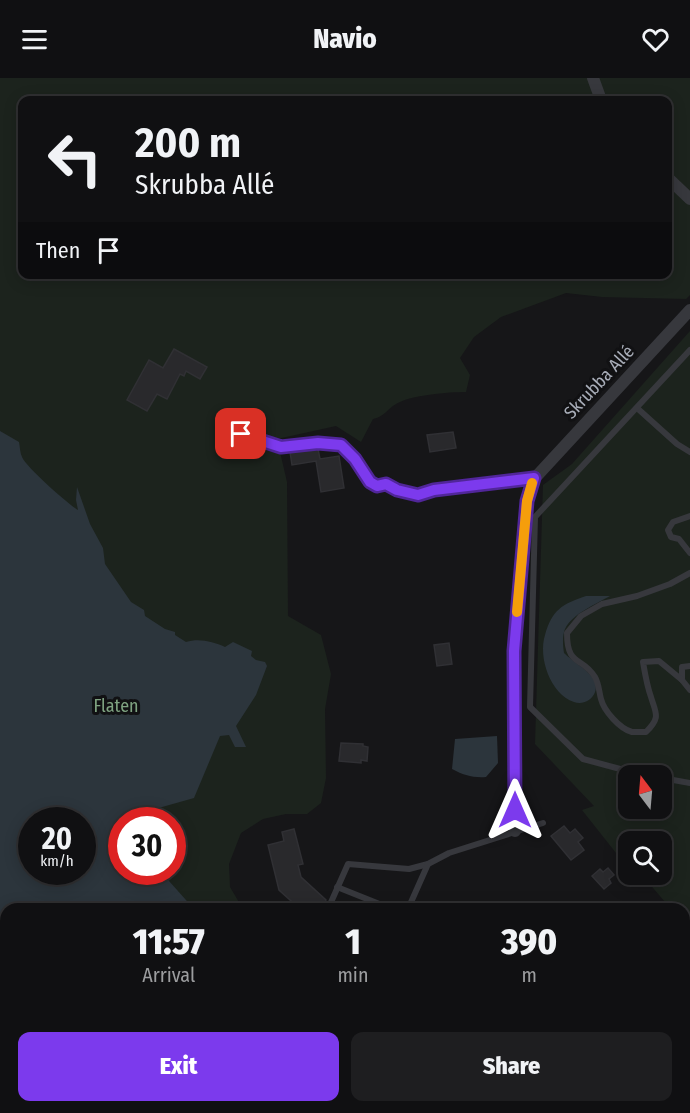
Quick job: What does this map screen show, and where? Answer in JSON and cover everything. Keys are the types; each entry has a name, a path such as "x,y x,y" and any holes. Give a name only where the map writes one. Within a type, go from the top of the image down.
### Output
{"street":[{"path":"593,78 599,96"},
{"path":"672,182 690,199"},
{"name":"Skrubba Allé","path":"515,831 514,651 527,501 534,478 690,310"}],"lane":[{"path":"618,769 583,759 530,707 535,517 690,350"},
{"path":"637,408 677,444 690,452"},
{"path":"241,434 281,447 318,443 341,445 355,459 370,482 377,486 386,484 397,490 418,495 434,490 534,478"},
{"path":"690,516 672,522 668,530 671,537 679,538 690,553"},
{"path":"690,573 670,584 637,596 602,604 581,616 567,633 567,649 594,675 601,702 615,721 630,731 646,732 655,724 657,712 651,698 643,662 658,661 682,680 690,690"},
{"path":"682,680 682,667 690,666"},
{"path":"672,780 690,783"},
{"path":"330,903 348,864 409,869 428,864 449,853 543,822"},
{"path":"411,903 428,864"},
{"path":"337,887 377,903"}],"green space":[{"name":"Flaten","path":"0,78 690,78 690,295 686,299 602,297 566,293 501,317 474,337 460,358 470,375 466,392 430,395 402,401 380,417 373,419 361,442 336,426 277,439 287,482 288,616 321,635 331,674 325,709 326,778 321,803 307,814 286,814 263,819 241,833 229,864 230,887 239,903 0,903"},
{"path":"690,331 690,903 666,903 651,885 672,885 672,831 618,831 618,855 582,810 594,806 535,744 543,485 572,464"}],"shaded area":[{"path":"0,431 19,442 21,455 31,469 78,510 77,487 90,524 103,548 105,564 131,602 144,610 145,616 165,629 175,632 175,635 186,642 206,641 225,647 233,642 252,651 251,656 256,660 265,662 267,666 256,695 236,726 246,747 235,747 229,735 220,736 194,798 162,807 108,807 108,885 173,885 189,903 0,903"},
{"path":"586,596 610,596 579,614 568,624 564,632 564,653 586,671 595,682 593,696 580,703 566,698 552,683 545,664 543,644 551,619 559,609"},
{"path":"497,736 498,763 486,777 468,776 452,769 455,739"}],"building":[{"path":"174,349 207,367 200,379 186,371 184,376 180,374 167,399 157,394 147,411 127,400 149,360 163,368"},
{"path":"453,432 456,448 430,452 427,435"},
{"path":"318,449 320,459 339,456 344,488 321,492 316,461 292,465 290,452"},
{"path":"449,643 452,664 437,666 434,645"},
{"path":"341,743 363,744 368,747 367,761 361,760 361,763 339,761"},
{"path":"564,826 570,833 575,829 583,838 578,842 584,850 571,860 551,836"},
{"path":"294,829 303,864 298,865 301,877 326,900 325,903 293,903 279,890 268,845 284,841 282,832"},
{"path":"608,868 614,875 609,879 611,883 604,889 592,876 600,869 603,872"}],"slow traffic":[{"path":"517,612 527,501 532,483"}],"route":[{"path":"241,434 281,447 318,443 341,445 355,459 370,482 377,486 386,484 397,490 418,495 434,490 534,478 527,501 514,651 515,810"}]}
